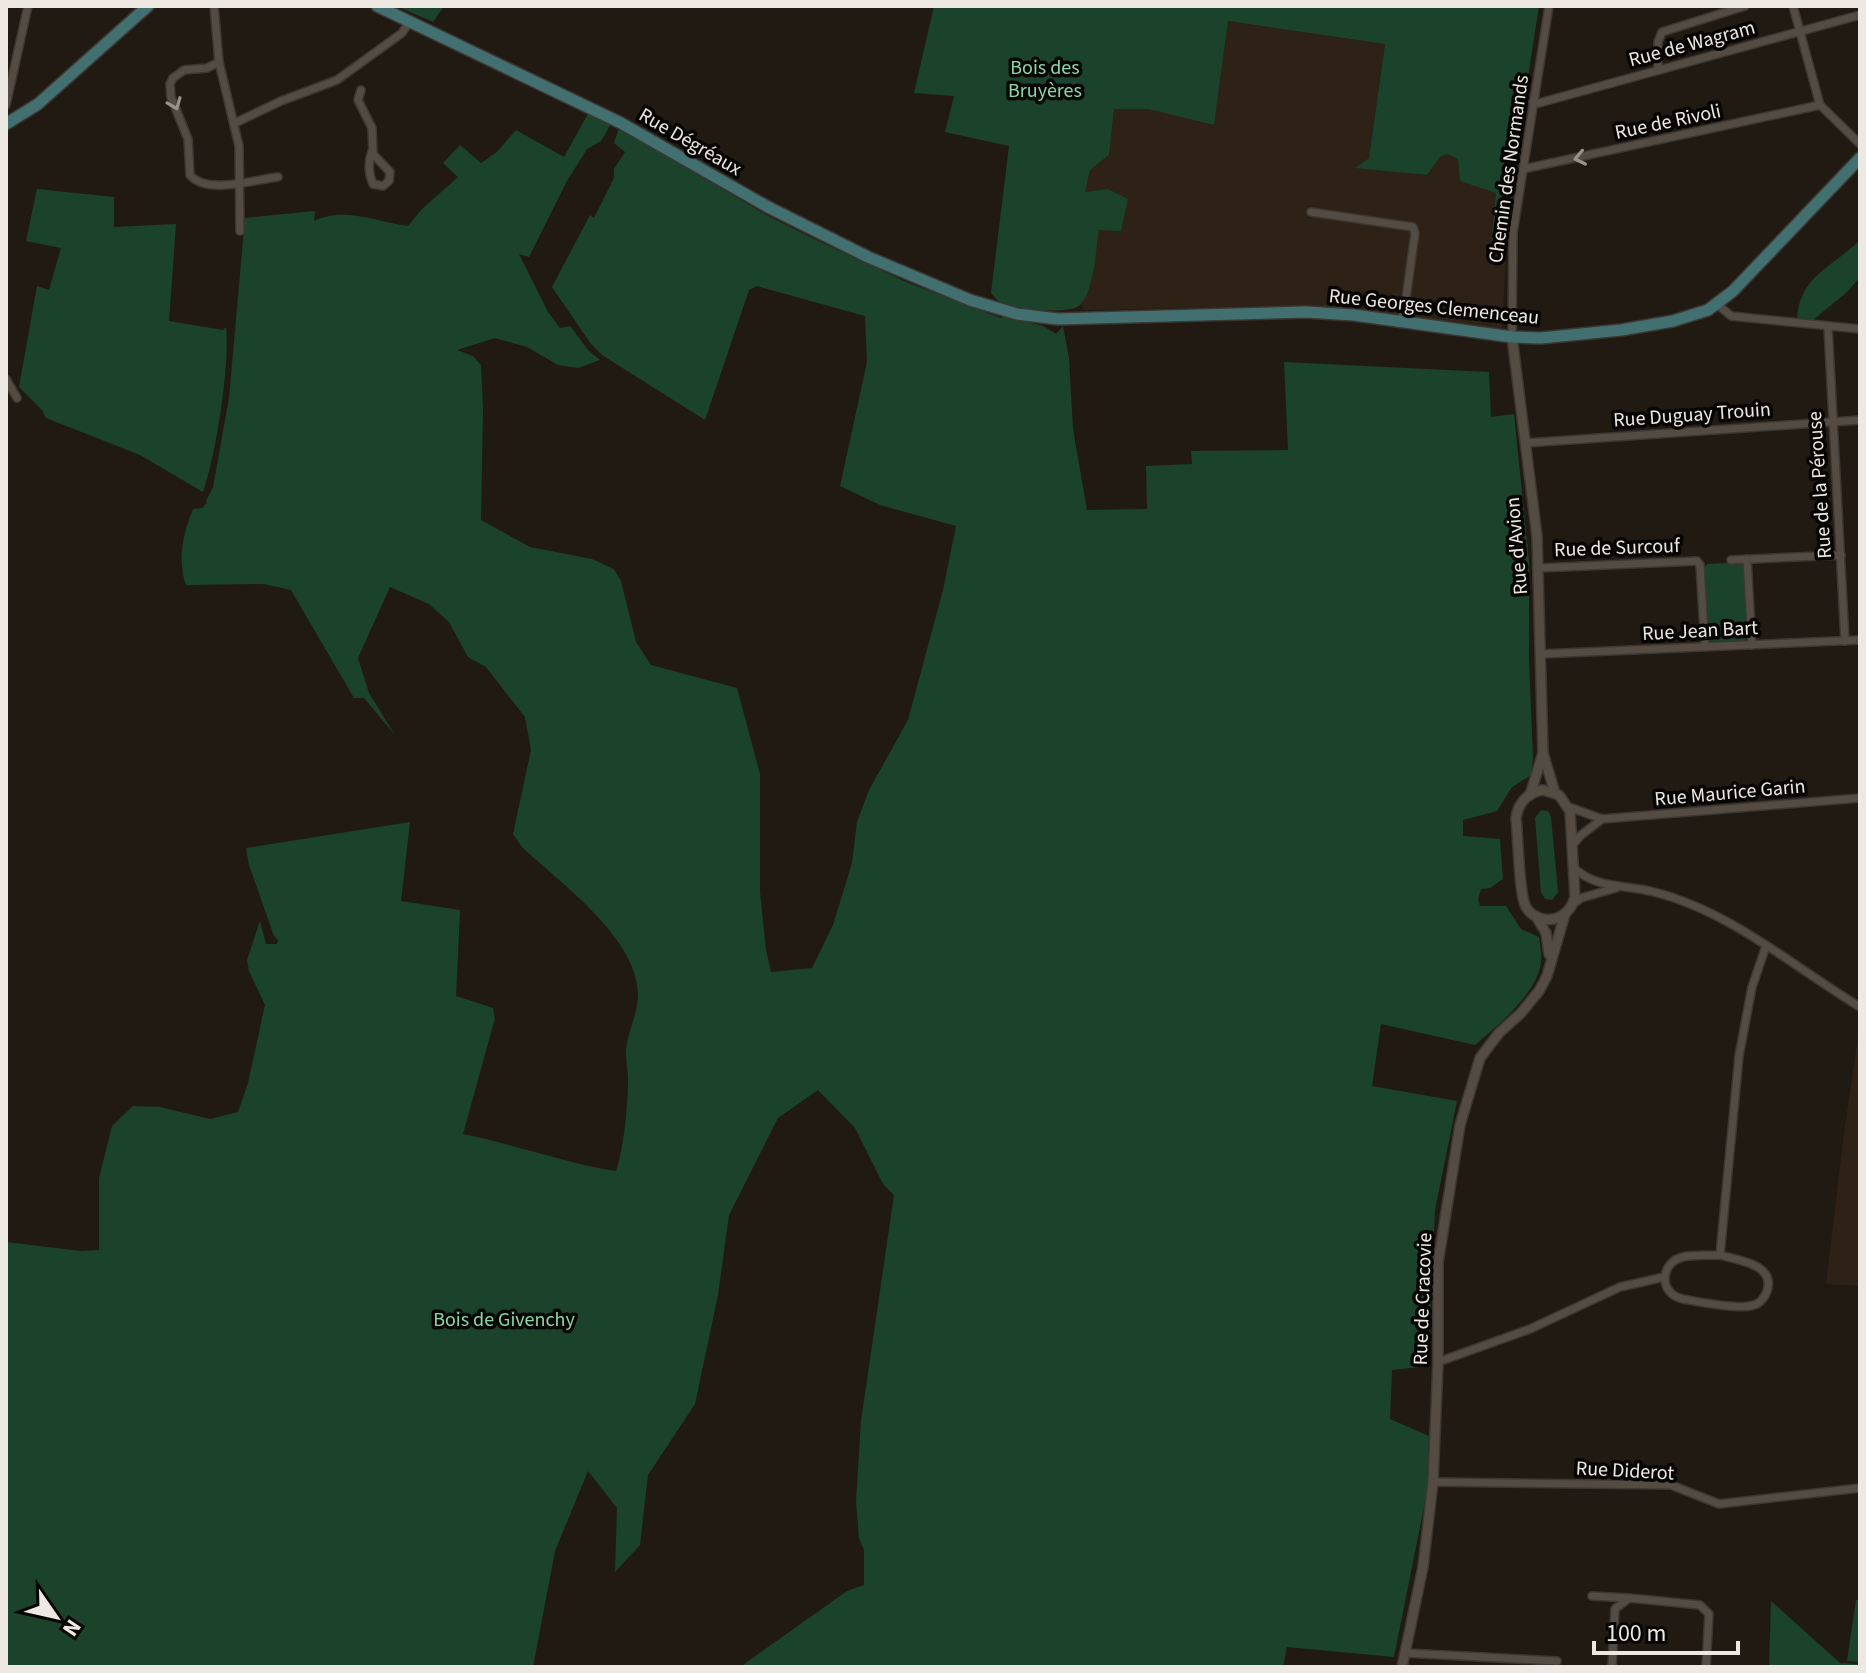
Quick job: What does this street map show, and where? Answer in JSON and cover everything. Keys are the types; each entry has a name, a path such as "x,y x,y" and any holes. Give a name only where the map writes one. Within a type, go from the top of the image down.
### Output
{"main road":[{"path":"6,124 38,104 148,6"},
{"name":"Rue Dégréaux","path":"377,6 621,123 821,235 987,305"},
{"name":"Rue Georges Clemenceau","path":"987,305 1017,314 1058,319 1306,312 1512,337 1555,337 1621,330 1696,315 1717,304 1860,158"}],"street":[{"path":"6,105 28,6"},
{"path":"214,6 219,62 239,146 240,231"},
{"name":"Chemin des Normands","path":"1512,337 1511,261 1549,6"},
{"path":"1658,70 1658,42 1662,32 1745,6"},
{"path":"1793,6 1820,105 1860,144"},
{"name":"Rue de Wagram","path":"1533,102 1860,15"},
{"path":"235,123 281,101 337,80 402,33 410,21"},
{"path":"219,62 207,68 184,70 173,78 170,90 186,131 190,175 207,185 221,186 278,177"},
{"path":"361,90 358,100 372,128 372,151 376,161 390,172 389,181 383,186 376,186 370,177 368,160 372,151"},
{"name":"Rue de Rivoli","path":"1523,169 1820,105"},
{"path":"1311,212 1413,227 1415,233 1404,313 1400,321"},
{"path":"1717,304 1731,316 1860,329"},
{"name":"Rue de la Pérouse","path":"1828,327 1845,641"},
{"name":"Rue d'Avion","path":"1512,337 1539,568 1543,753 1555,793"},
{"path":"6,379 17,398"},
{"name":"Rue Duguay Trouin","path":"1526,443 1860,420"},
{"path":"1731,560 1841,555"},
{"path":"1747,559 1752,645"},
{"name":"Rue de Surcouf","path":"1539,568 1697,561 1700,565 1705,647"},
{"name":"Rue Jean Bart","path":"1541,654 1860,640"},
{"name":"Rue d'Avion","path":"1536,916 1524,903 1516,818 1520,805 1530,795 1543,753"},
{"path":"1530,795 1543,790 1555,793 1568,807 1573,904"},
{"name":"Rue Maurice Garin","path":"1568,807 1602,819 1860,798"},
{"path":"1572,846 1602,819"},
{"path":"1573,867 1590,880 1618,888 1653,891 1690,904 1735,926 1860,1007"},
{"path":"1536,916 1552,919 1565,914 1573,904 1591,895 1618,888"},
{"name":"Rue de Cracovie","path":"1402,1667 1423,1563 1433,1482 1438,1263 1460,1125 1474,1073 1488,1046 1539,991 1547,976 1565,914"},
{"path":"1536,916 1546,933 1550,960"},
{"path":"1720,1255 1739,1056 1752,987 1766,946"},
{"path":"1720,1255 1763,1270 1768,1284 1759,1303 1745,1307 1679,1298 1670,1293 1664,1277 1671,1263 1684,1256 1720,1255"},
{"path":"1438,1362 1530,1329 1620,1287 1664,1277"},
{"name":"Rue Diderot","path":"1433,1482 1671,1485 1719,1504 1860,1488"},
{"path":"1592,1596 1700,1605 1709,1614 1706,1667"},
{"path":"1612,1667 1615,1609 1629,1598"},
{"path":"1405,1653 1557,1661"}],"shaded area":[{"path":"1228,21 1385,44 1369,158 1357,167 1427,175 1440,157 1447,154 1458,159 1460,181 1497,193 1491,241 1507,243 1502,329 1304,306 1084,310 1081,304 1093,268 1099,229 1121,231 1127,199 1108,189 1085,192 1090,170 1109,155 1114,109 1148,109 1214,124"},
{"path":"1860,1023 1860,1286 1826,1284 1844,1133"}],"green space":[{"path":"402,6 444,6 433,22"},
{"name":"Bois des Bruyères","path":"934,6 1539,6 1507,243 1491,241 1496,193 1460,181 1458,159 1447,154 1440,157 1427,175 1355,168 1369,158 1385,44 1228,21 1214,125 1148,109 1114,109 1109,155 1090,170 1085,192 1108,189 1128,199 1121,231 1099,230 1092,279 1081,304 1066,310 1007,305 991,293 1009,146 945,132 954,96 914,93"},
{"name":"Bois de Givenchy","path":"589,112 611,124 601,141 587,149 567,181 529,257 519,254 548,312 560,328 570,326 600,360 578,368 558,365 527,347 495,338 457,350 473,356 481,365 481,520 530,547 592,559 614,569 621,581 636,642 651,665 737,688 760,774 760,892 771,972 812,968 833,925 852,863 857,822 869,790 908,720 943,590 956,526 880,505 840,486 867,362 865,316 757,286 749,290 705,420 602,355 591,344 552,287 590,215 594,218 614,178 614,169 625,152 614,143 619,128 770,217 906,282 1001,318 1004,316 1043,326 1056,334 1063,326 1069,358 1073,429 1087,510 1147,509 1146,466 1192,464 1191,451 1288,450 1284,362 1489,372 1491,417 1514,414 1529,561 1533,759 1531,775 1512,787 1497,811 1463,820 1463,836 1500,839 1503,879 1490,888 1481,889 1478,899 1480,906 1506,906 1521,929 1539,937 1541,962 1525,997 1475,1045 1381,1024 1372,1086 1457,1101 1435,1210 1428,1366 1392,1370 1390,1419 1429,1436 1427,1492 1394,1657 1287,1647 1283,1667 740,1667 847,1591 864,1585 864,1550 859,1538 856,1502 861,1421 894,1195 883,1184 855,1128 818,1090 778,1118 729,1215 718,1295 695,1404 648,1475 640,1545 615,1572 617,1508 588,1471 555,1551 533,1667 6,1667 6,1242 81,1251 99,1250 99,1178 112,1126 133,1106 160,1107 210,1119 238,1112 248,1083 265,1005 247,960 260,921 266,944 277,944 278,940 249,865 246,848 410,822 401,901 460,910 456,996 493,1008 495,1018 463,1134 616,1171 626,1113 626,1048 638,1001 634,973 625,952 611,932 575,894 522,847 513,834 531,750 525,717 486,667 468,657 449,622 429,604 390,587 358,658 369,693 395,735 364,698 354,698 291,590 264,584 186,585 182,557 184,537 193,509 202,508 207,503 213,487 229,398 245,218 315,211 314,221 349,215 408,226 458,177 443,163 460,145 481,163 497,152 516,130 564,157"},
{"path":"37,189 114,197 114,227 176,224 169,321 223,330 226,327 221,410 203,492 140,455 46,418 19,387 37,286 49,290 61,248 26,241"},
{"path":"1860,240 1860,277 1813,320 1797,319 1799,304 1811,282"},
{"path":"1741,562 1746,566 1749,637 1744,641 1712,643 1708,640 1704,568 1707,564"},
{"path":"1541,810 1548,811 1551,817 1558,892 1552,900 1545,899 1541,892 1535,818"},
{"path":"1856,1600 1860,1600 1860,1662 1847,1661"},
{"path":"1771,1601 1840,1663 1860,1664 1860,1667 1769,1667"}]}
